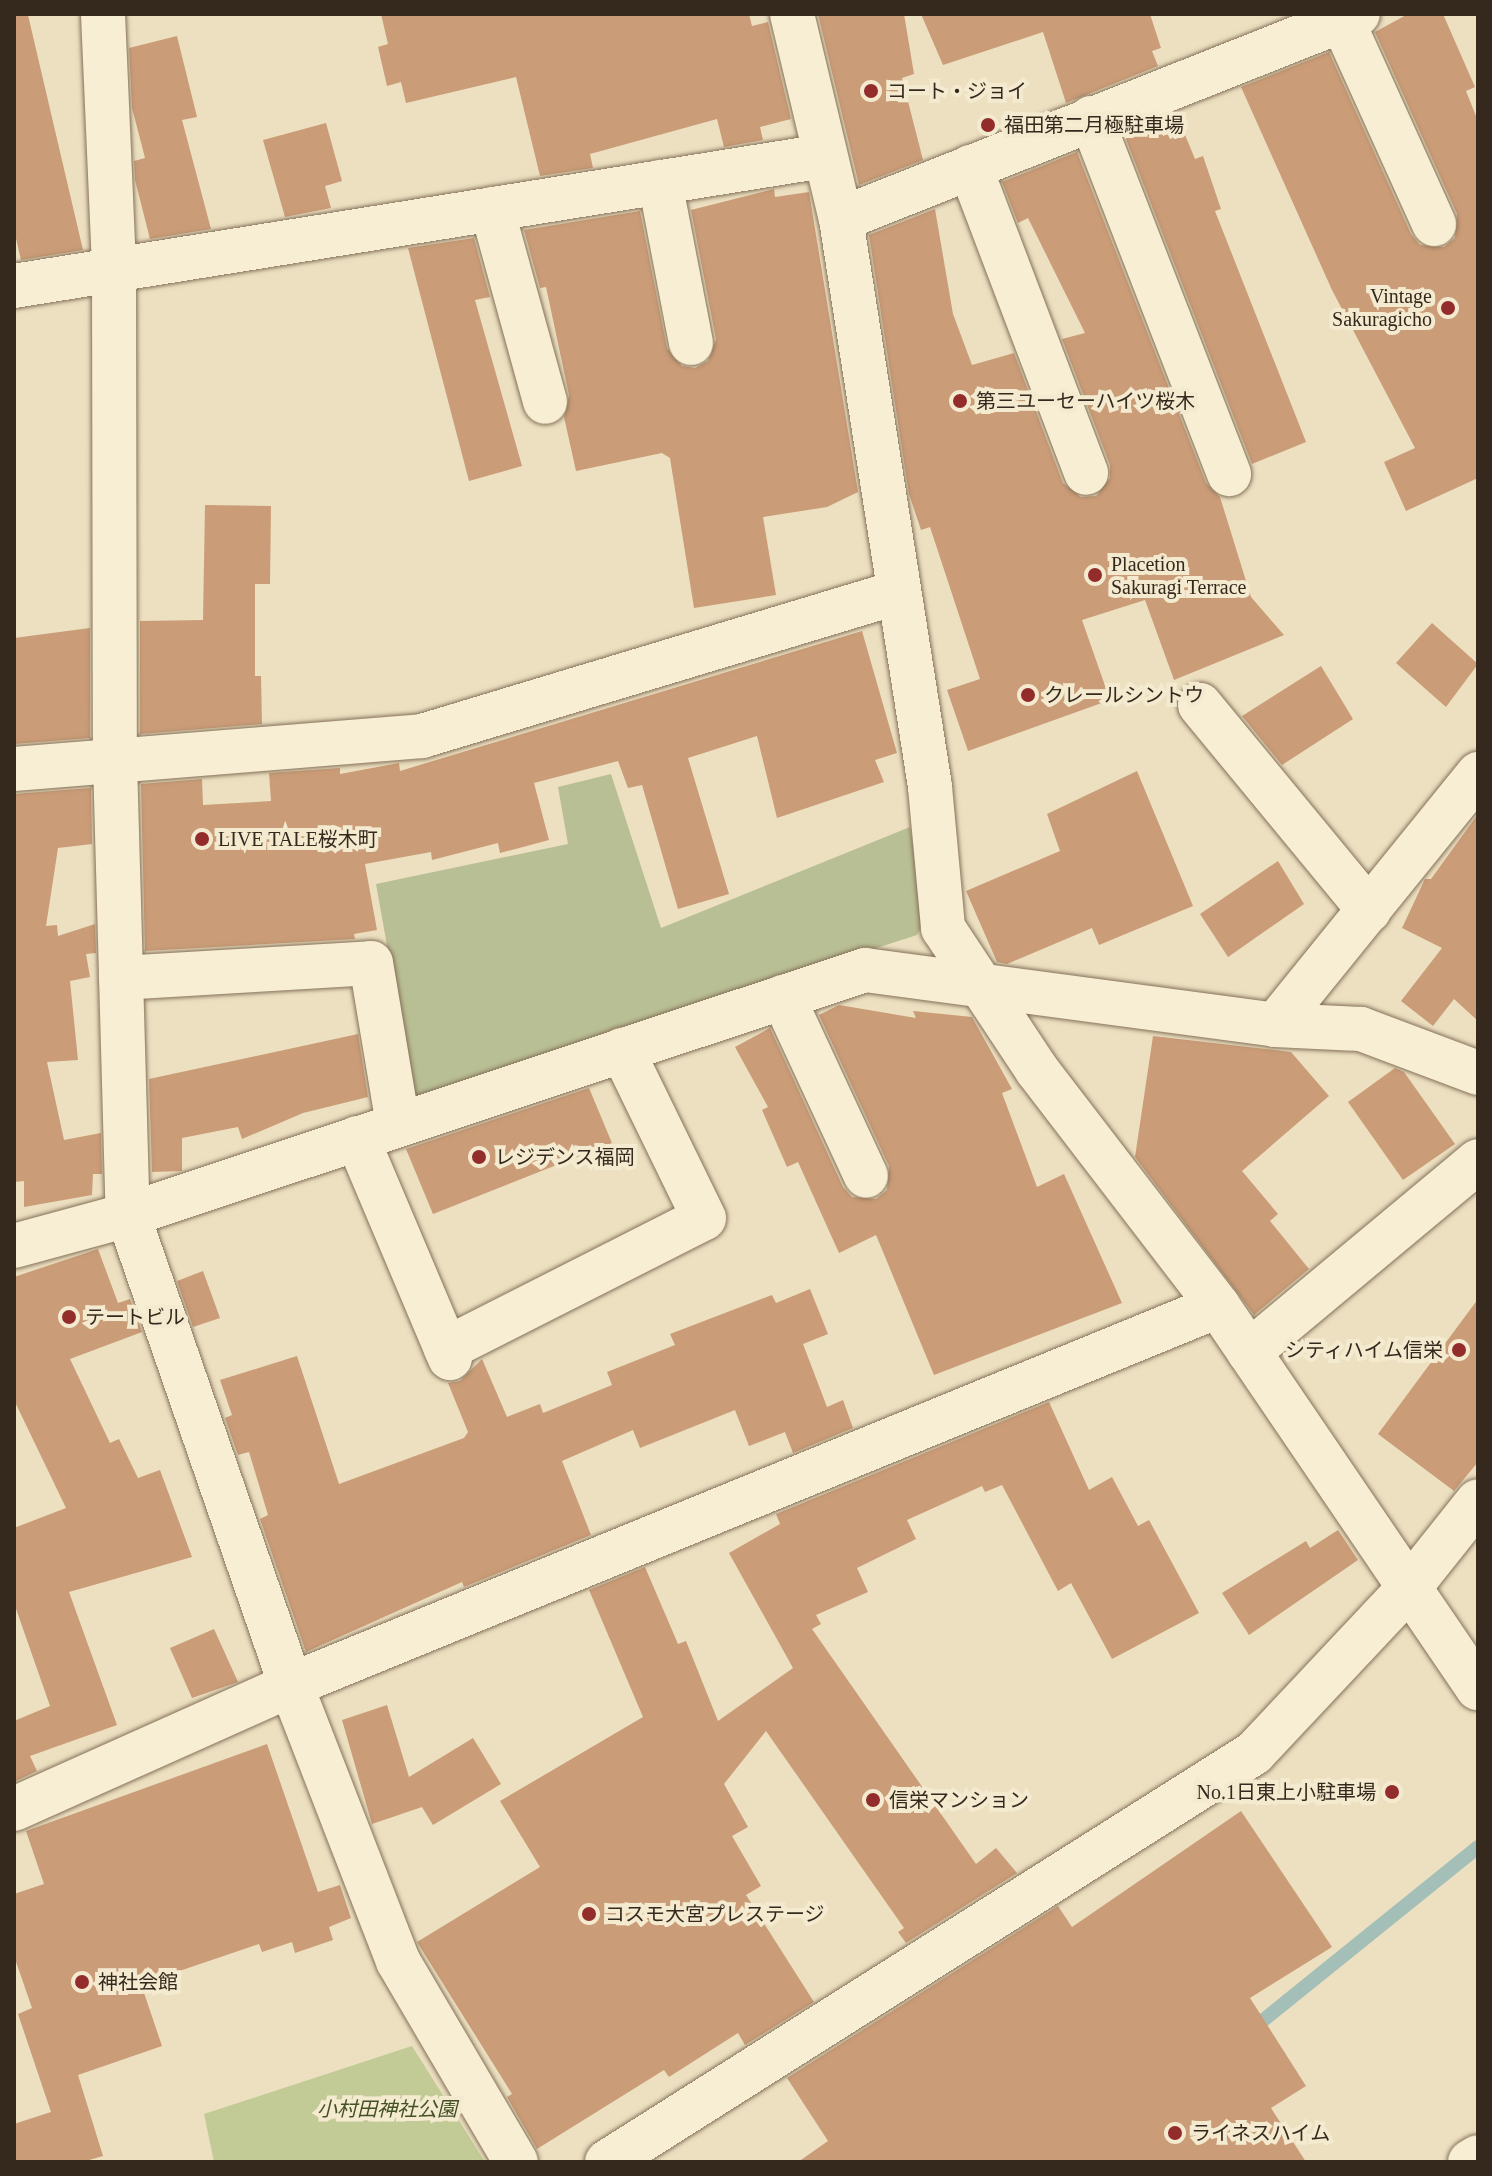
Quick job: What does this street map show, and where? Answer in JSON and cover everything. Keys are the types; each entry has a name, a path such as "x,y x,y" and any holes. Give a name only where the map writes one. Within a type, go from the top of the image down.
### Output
{"street":[{"path":"103,14 114,269 115,761 128,1215 291,1685 398,1961 516,2162"},
{"path":"792,14 841,219 930,787 943,928 1037,1070 1218,1306 1478,1688"},
{"path":"841,219 1350,17 1434,224"},
{"path":"1091,118 1229,474"},
{"path":"14,286 824,156"},
{"path":"970,167 1086,473"},
{"path":"660,182 691,343"},
{"path":"492,209 545,402"},
{"path":"14,769 422,736 898,592"},
{"path":"1200,705 1369,910"},
{"path":"1275,1025 1478,774"},
{"path":"121,978 371,963 398,1125"},
{"path":"14,1246 128,1215 865,970 1275,1025 1361,1029 1478,1073"},
{"path":"783,997 866,1176"},
{"path":"357,1138 448,1353 704,1218 622,1050"},
{"path":"1249,1352 1478,1161"},
{"path":"14,1809 291,1685 1218,1306"},
{"path":"607,2162 1254,1753 1408,1589 1478,1501"},
{"path":"1470,2162 1478,2157"}],"green space":[{"path":"611,774 661,928 910,827 926,920 917,935 414,1097 376,884 568,844 558,787"},
{"name":"小村田神社公園","path":"412,2046 485,2162 214,2162 204,2114"}],"building":[{"path":"381,14 749,14 752,26 768,22 791,119 760,127 763,140 724,147 717,119 590,154 593,168 540,176 516,77 406,103 401,82 387,86 378,47 388,44"},
{"name":"コート・ジョイ","path":"818,14 904,14 914,74 902,78 923,160 859,185"},
{"path":"921,14 1150,14 1161,48 1152,51 1158,66 1066,103 1043,32 943,65"},
{"path":"1408,14 1443,14 1475,87 1466,91 1478,121 1478,478 1406,511 1384,462 1415,448 1332,290 1241,87 1329,52 1411,234 1420,245 1444,247 1455,238 1457,214 1375,32"},
{"path":"28,15 83,250 21,260 14,230 14,16"},
{"path":"177,36 197,117 182,120 211,229 150,239 135,180 134,161 145,158 132,108 129,48"},
{"path":"1176,113 1195,159 1203,156 1221,209 1215,211 1306,442 1252,464 1124,134"},
{"path":"326,123 342,181 325,186 331,208 285,217 263,140"},
{"path":"1077,152 1206,483 1220,497 1251,597 1284,635 1174,680 1145,600 1082,620 1110,700 968,751 947,690 980,679 930,527 921,530 909,494 869,235 935,209 953,314 972,365 1014,353 1063,483 1081,497 1096,496 1110,478 1110,465 1062,339 1085,333 1028,218 1018,223 1002,182"},
{"path":"774,189 775,197 809,192 858,492 827,507 763,517 776,595 694,608 670,458 662,453 576,471 564,417 569,395 546,287 540,288 524,230 640,211 667,348 682,366 695,368 708,361 716,339 691,210"},
{"path":"474,238 490,297 475,300 522,466 469,481 408,248"},
{"path":"205,505 271,506 270,584 255,584 255,676 261,676 262,724 140,734 140,621 203,620"},
{"path":"1432,623 1478,664 1446,707 1396,663"},
{"path":"90,628 90,738 14,744 14,638"},
{"path":"862,631 897,753 875,760 884,782 777,818 757,736 688,758 729,894 678,909 642,785 628,788 618,761 534,783 549,840 500,853 498,843 432,860 431,852 365,864 377,930 354,934 355,939 145,951 141,784 202,779 203,805 271,801 269,773 340,768 340,774 399,763 400,771"},
{"path":"1321,666 1353,719 1282,765 1242,716"},
{"path":"1137,771 1193,906 1099,945 1092,928 1007,964 997,962 966,891 1060,851 1047,814"},
{"path":"91,788 92,844 58,848 46,926 57,925 58,936 95,924 96,953 86,954 90,977 70,981 78,1060 47,1062 64,1140 101,1133 102,1174 93,1174 92,1195 24,1207 24,1181 14,1182 14,794"},
{"path":"1478,814 1478,1021 1454,999 1433,1026 1401,1001 1442,948 1402,928 1425,879 1431,879"},
{"path":"1278,861 1304,904 1228,957 1200,914"},
{"path":"839,1005 916,1018 913,1011 972,1017 1012,1089 1002,1093 1037,1187 1064,1174 1122,1303 934,1375 876,1235 839,1253 798,1162 787,1167 762,1110 768,1107 735,1047 770,1028 843,1187 852,1197 876,1199 887,1190 889,1166 819,1015"},
{"path":"358,1034 368,1097 303,1113 242,1139 238,1127 182,1138 182,1171 152,1172 149,1079"},
{"path":"1153,1036 1291,1052 1329,1096 1242,1171 1278,1214 1270,1221 1309,1269 1254,1315 1135,1157"},
{"path":"1395,1068 1404,1072 1455,1144 1403,1180 1348,1102"},
{"name":"レジデンス福岡","path":"589,1088 612,1143 433,1214 406,1149"},
{"path":"98,1249 118,1303 130,1299 142,1332 70,1359 110,1443 119,1439 138,1478 160,1470 192,1557 69,1592 117,1725 30,1756 37,1771 14,1782 14,1721 50,1706 14,1603 14,1528 66,1508 14,1400 14,1277"},
{"path":"203,1271 220,1318 193,1327 177,1281"},
{"path":"810,1289 828,1334 803,1344 827,1407 843,1400 853,1428 793,1453 785,1432 749,1446 735,1410 640,1448 633,1430 562,1461 591,1535 464,1587 462,1582 306,1652 260,1519 268,1515 249,1452 238,1455 225,1418 232,1415 220,1380 297,1356 339,1484 464,1438 468,1432 448,1383 460,1381 482,1359 507,1417 540,1404 543,1413 612,1385 607,1372 675,1345 670,1334 772,1295 776,1303"},
{"name":"シティハイム信栄","path":"1478,1299 1478,1462 1454,1491 1378,1434"},
{"path":"1049,1402 1089,1490 1112,1477 1138,1526 1149,1520 1199,1613 1112,1659 1071,1583 1058,1591 1002,1485 985,1492 982,1486 907,1520 916,1539 857,1568 868,1592 816,1615 821,1624 812,1629 976,1864 996,1848 1017,1873 906,1943 898,1932 904,1928 766,1731 724,1784 748,1827 732,1836 761,1886 746,1895 814,2002 745,2045 738,2033 669,2077 664,2070 537,2149 507,2097 512,2094 417,1942 540,1867 500,1801 643,1717 589,1590 645,1567 678,1644 686,1641 718,1721 793,1668 729,1553 780,1524 776,1514"},
{"path":"1338,1530 1358,1560 1249,1635 1222,1593 1306,1541 1310,1548"},
{"path":"214,1629 238,1682 192,1698 170,1648"},
{"path":"387,1705 409,1777 473,1738 501,1784 433,1825 422,1807 372,1824 342,1720"},
{"path":"267,1744 318,1892 340,1885 351,1918 329,1927 333,1940 295,1953 292,1942 262,1952 259,1944 141,1984 162,2046 78,2075 103,2156 82,2162 14,2162 14,2124 51,2112 18,2014 32,2008 14,1956 14,1894 44,1884 26,1831"},
{"path":"1241,1811 1332,1947 1250,1998 1306,2086 1271,2108 1306,2162 798,2162 828,2141 787,2078 1058,1906 1072,1927"}],"waterway":[{"path":"1250,2031 1478,1847"}],"place":[{"name":"コート・ジョイ","path":"871,91"},
{"name":"福田第二月極駐車場","path":"988,125"},
{"name":"Vintage Sakuragicho","path":"1448,308"},
{"name":"第三ユーセーハイツ桜木","path":"960,401"},
{"name":"Placetion Sakuragi Terrace","path":"1095,575"},
{"name":"クレールシントウ","path":"1028,695"},
{"name":"LIVE TALE桜木町","path":"202,839"},
{"name":"レジデンス福岡","path":"479,1157"},
{"name":"テートビル","path":"69,1317"},
{"name":"シティハイム信栄","path":"1459,1350"},
{"name":"No.1日東上小駐車場","path":"1392,1792"},
{"name":"信栄マンション","path":"873,1800"},
{"name":"コスモ大宮プレステージ","path":"589,1914"},
{"name":"神社会館","path":"82,1982"},
{"name":"ライネスハイム","path":"1175,2133"}]}
